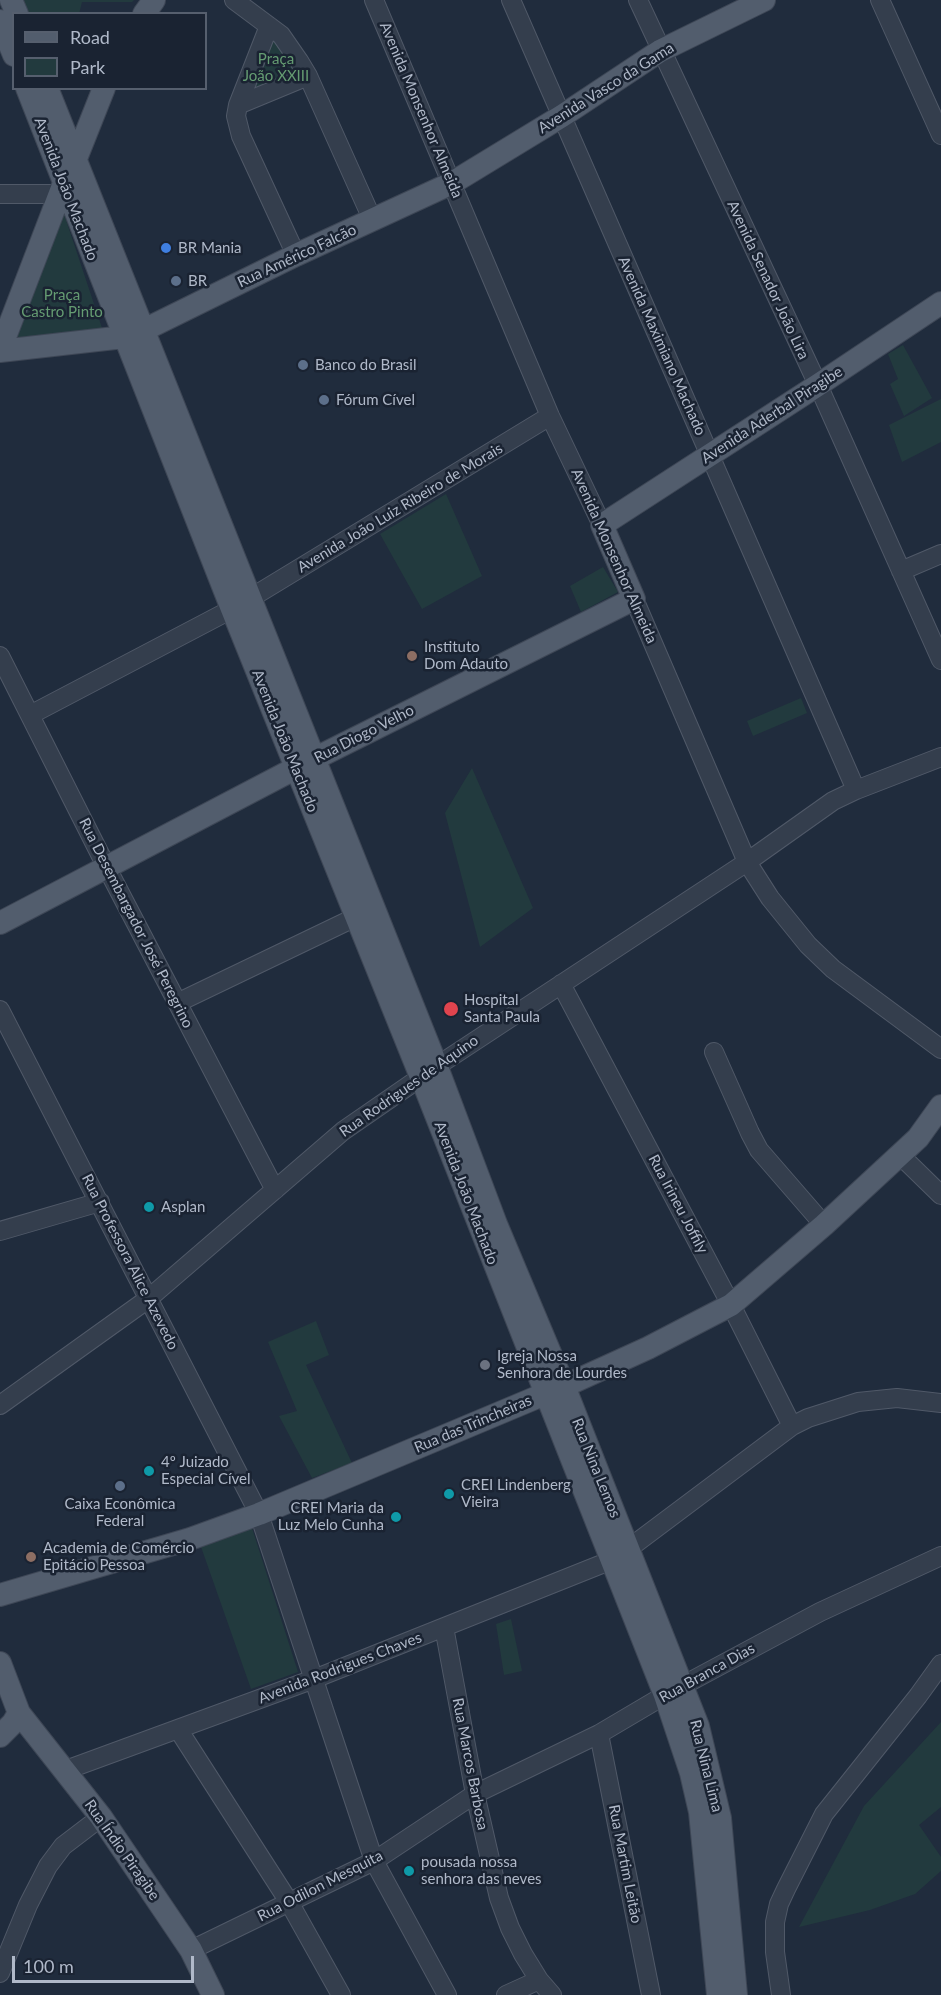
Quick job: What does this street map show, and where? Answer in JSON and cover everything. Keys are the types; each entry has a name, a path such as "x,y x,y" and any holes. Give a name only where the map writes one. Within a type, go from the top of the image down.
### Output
{"main road":[{"name":"Avenida Vasco da Gama","path":"452,183 562,116 660,51 764,0"},
{"path":"0,21 12,50"},
{"name":"Avenida João Machado","path":"28,90 62,188 134,333"},
{"name":"Avenida João Machado","path":"48,90 75,161 134,333 429,1071"},
{"path":"75,161 103,90"},
{"name":"Rua Américo Falcão","path":"0,351 134,333 452,183"},
{"path":"0,351 62,188"},
{"name":"Avenida Aderbal Piragibe","path":"602,525 818,386 941,303"},
{"name":"Avenida Monsenhor Almeida","path":"602,525 634,599"},
{"name":"Rua Diogo Velho","path":"0,923 305,763 634,599"},
{"name":"Avenida João Machado","path":"305,763 356,917 429,1071 496,1224 555,1390"},
{"name":"Rua das Trincheiras","path":"0,1596 179,1543 259,1514 555,1390 648,1348 731,1305 918,1138 941,1106"},
{"name":"Rua Nina Lemos","path":"555,1390 620,1554"},
{"name":"Rua Nina Lima","path":"620,1554 674,1691 700,1812 718,1995"},
{"name":"Rua Índio Piragibe","path":"0,1663 19,1713 101,1817 191,1950 213,1995"},
{"name":"Rua Nina Lima","path":"674,1691 698,1726 720,1818 736,1995"},
{"path":"0,1736 19,1713"}],"street":[{"path":"234,0 281,35 308,76 373,221"},
{"name":"Avenida Monsenhor Almeida","path":"374,0 550,416 602,525"},
{"name":"Avenida Maximiano Machado","path":"512,0 856,790"},
{"name":"Avenida Senador João Lira","path":"638,0 818,386 941,660"},
{"path":"880,0 941,135"},
{"path":"269,26 238,105 236,116 241,136 296,255"},
{"path":"238,105 308,76"},
{"path":"0,194 62,188"},
{"name":"Avenida João Luiz Ribeiro de Morais","path":"30,715 241,604 550,416"},
{"path":"901,571 941,554"},
{"name":"Avenida Monsenhor Almeida","path":"634,599 747,862 770,898 808,945 833,969 941,1049"},
{"name":"Rua Desembargador José Peregrino","path":"0,656 275,1190"},
{"name":"Rua Rodrigues de Aquino","path":"0,1405 148,1299 343,1131 429,1071 747,862 833,801 941,757"},
{"path":"177,1003 356,917"},
{"name":"Rua Irineu Joffily","path":"561,984 731,1305 792,1426"},
{"name":"Rua Professora Alice Azevedo","path":"0,1010 259,1514 374,1862 447,1995"},
{"path":"714,1052 759,1150 824,1224"},
{"path":"900,1155 941,1195"},
{"path":"0,1231 100,1202"},
{"name":"Avenida Rodrigues Chaves","path":"66,1770 314,1679 620,1554 792,1426 858,1402 897,1398 941,1403"},
{"name":"Rua Branca Dias","path":"475,1794 599,1734 820,1612 941,1556"},
{"name":"Rua Marcos Barbosa","path":"444,1627 475,1794 499,1898 510,1928 539,1980 552,1995"},
{"path":"781,1995 775,1952 775,1922 779,1904 786,1889 824,1814 941,1664"},
{"path":"178,1729 289,1902 341,1995"},
{"name":"Rua Martim Leitão","path":"599,1734 651,1995"},
{"name":"Rua Odilon Mesquita","path":"191,1950 374,1862 475,1794"},
{"path":"0,1973 28,1905 48,1866 63,1846 101,1817"},
{"path":"506,1995 539,1980"}],"green space":[{"path":"22,0 134,0 132,2 82,2 80,12 28,12"},
{"name":"Praça João XXIII","path":"270,37 302,74 247,97"},
{"name":"Praça Castro Pinto","path":"64,214 103,331 15,339"},
{"path":"903,345 932,398 904,416 890,384 898,379 888,354"},
{"path":"941,399 941,442 902,462 889,425"},
{"path":"446,494 482,576 422,609 380,534"},
{"path":"603,567 618,592 581,612 570,586"},
{"path":"801,698 807,713 753,736 747,721"},
{"path":"472,768 533,908 480,947 445,813"},
{"path":"316,1321 329,1355 306,1365 352,1463 312,1478 279,1416 297,1411 268,1342"},
{"path":"252,1528 298,1672 251,1689 200,1544"},
{"path":"511,1619 522,1671 504,1675 496,1624"},
{"path":"941,1722 941,1807 919,1825 941,1857 941,1871 915,1894 870,1910 799,1927 864,1806"}],"place":[{"name":"BR Mania","path":"166,248"},
{"name":"BR","path":"176,281"},
{"name":"Banco do Brasil","path":"303,365"},
{"name":"Fórum Cível","path":"324,400"},
{"name":"Instituto Dom Adauto","path":"412,656"},
{"name":"Hospital Santa Paula","path":"451,1009"},
{"name":"Asplan","path":"149,1207"},
{"name":"Igreja Nossa Senhora de Lourdes","path":"485,1365"},
{"name":"4º Juizado Especial Cível","path":"149,1471"},
{"name":"Caixa Econômica Federal","path":"120,1486"},
{"name":"CREI Lindenberg Vieira","path":"449,1494"},
{"name":"CREI Maria da Luz Melo Cunha","path":"396,1517"},
{"name":"Academia de Comércio Epitácio Pessoa","path":"31,1557"},
{"name":"pousada nossa senhora das neves","path":"409,1871"}]}
